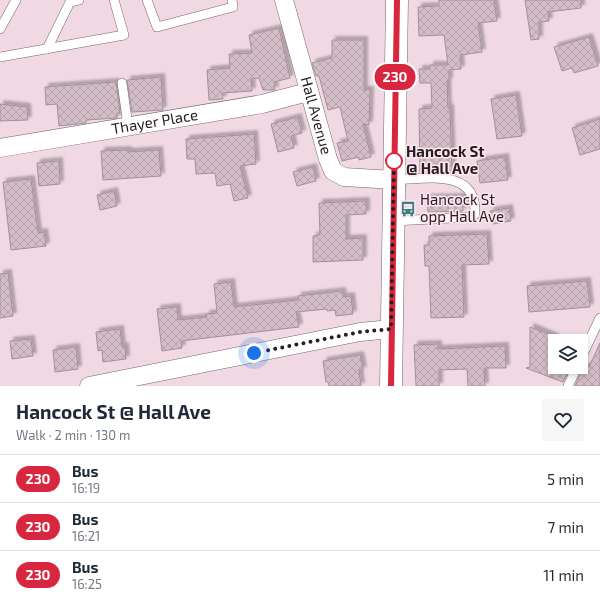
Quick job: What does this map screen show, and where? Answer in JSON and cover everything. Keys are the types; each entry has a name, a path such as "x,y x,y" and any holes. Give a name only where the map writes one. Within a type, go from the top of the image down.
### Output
{"main road":[{"path":"391,386 396,0"}],"street":[{"name":"Hall Avenue","path":"284,0 308,92 333,171 338,175 350,178 394,180"},
{"name":"Thayer Place","path":"0,148 262,104 308,92"},
{"path":"89,386 360,332 391,329"}],"lane":[{"path":"0,29 16,0"},
{"path":"47,48 70,2 79,0"},
{"path":"0,57 124,35 114,0"},
{"path":"147,0 157,27 233,7 232,0"},
{"path":"122,83 128,126"},
{"path":"393,221 472,217 475,214 474,197 470,189 462,183 445,178 394,180"},
{"path":"588,343 600,318"},
{"path":"568,386 574,374"}],"building":[{"path":"439,0 494,0 497,21 478,23 482,52 460,55 461,69 449,70 449,81 447,81 448,108 450,108 452,172 420,172 419,109 432,108 431,83 420,83 419,69 430,69 430,65 448,65 444,35 419,36 418,7 439,6"},
{"path":"525,0 581,0 581,8 548,12 549,21 539,22 539,39 531,40"},
{"path":"279,28 290,78 274,82 275,90 263,90 259,78 251,79 252,91 222,93 223,99 209,100 207,70 230,68 229,54 252,53 249,35"},
{"path":"589,37 598,66 574,73 572,68 562,71 554,47"},
{"path":"332,40 364,40 364,90 370,90 369,125 363,124 371,157 359,160 359,157 342,161 337,143 348,141 340,107 328,110 319,76 316,76 312,63 332,58"},
{"path":"161,77 163,110 132,112 127,80"},
{"path":"116,82 120,113 117,113 117,118 86,120 86,123 59,126 57,104 46,105 45,87"},
{"path":"516,95 522,136 497,139 491,99"},
{"path":"0,104 27,107 28,120 0,121"},
{"path":"298,117 302,133 291,136 294,148 278,152 271,124"},
{"path":"600,119 600,149 580,155 572,128"},
{"path":"254,134 256,164 240,166 248,198 234,201 230,184 217,186 215,173 196,174 195,159 187,159 186,139"},
{"path":"128,150 128,152 159,150 161,176 103,180 101,151"},
{"path":"505,157 508,180 480,183 477,161"},
{"path":"59,161 60,184 39,186 37,163"},
{"path":"313,167 316,181 297,186 293,172"},
{"path":"31,179 38,233 44,232 46,246 11,250 3,182"},
{"path":"114,191 117,206 100,210 97,195"},
{"path":"463,197 463,211 428,212 427,198"},
{"path":"366,201 366,214 346,215 346,239 363,238 363,260 313,262 313,236 320,235 319,203"},
{"path":"509,208 511,221 493,224 490,211"},
{"path":"487,234 489,264 462,265 464,317 431,318 429,266 425,266 424,245 429,245 429,236"},
{"path":"8,273 13,316 0,318 0,274"},
{"path":"587,281 590,307 529,312 527,286"},
{"path":"231,282 234,307 298,300 298,296 342,291 343,297 351,296 353,314 336,316 335,310 327,311 327,309 296,312 299,327 181,341 182,348 162,351 157,309 177,307 178,320 207,317 206,314 217,313 214,284"},
{"path":"530,327 548,334 548,374 567,374 563,382 526,368 530,367"},
{"path":"120,329 122,347 125,346 126,359 103,362 102,350 98,351 96,332"},
{"path":"31,339 33,356 12,359 10,341"},
{"path":"600,343 600,386 575,386 580,374 588,374 589,367"},
{"path":"438,344 438,349 505,346 506,368 484,368 485,386 468,386 467,369 439,370 439,386 416,386 414,345"},
{"path":"76,347 78,369 55,372 53,350"},
{"path":"360,355 363,370 359,370 361,386 329,386 328,382 326,382 323,361"}],"bus line":[{"name":"230","path":"391,386 397,0"}],"place":[{"name":"Hancock St @ Hall Ave","path":"394,161"},
{"name":"Hancock St opp Hall Ave","path":"408,209"}],"route":[{"path":"254,353 371,330 391,329 394,161"}]}
